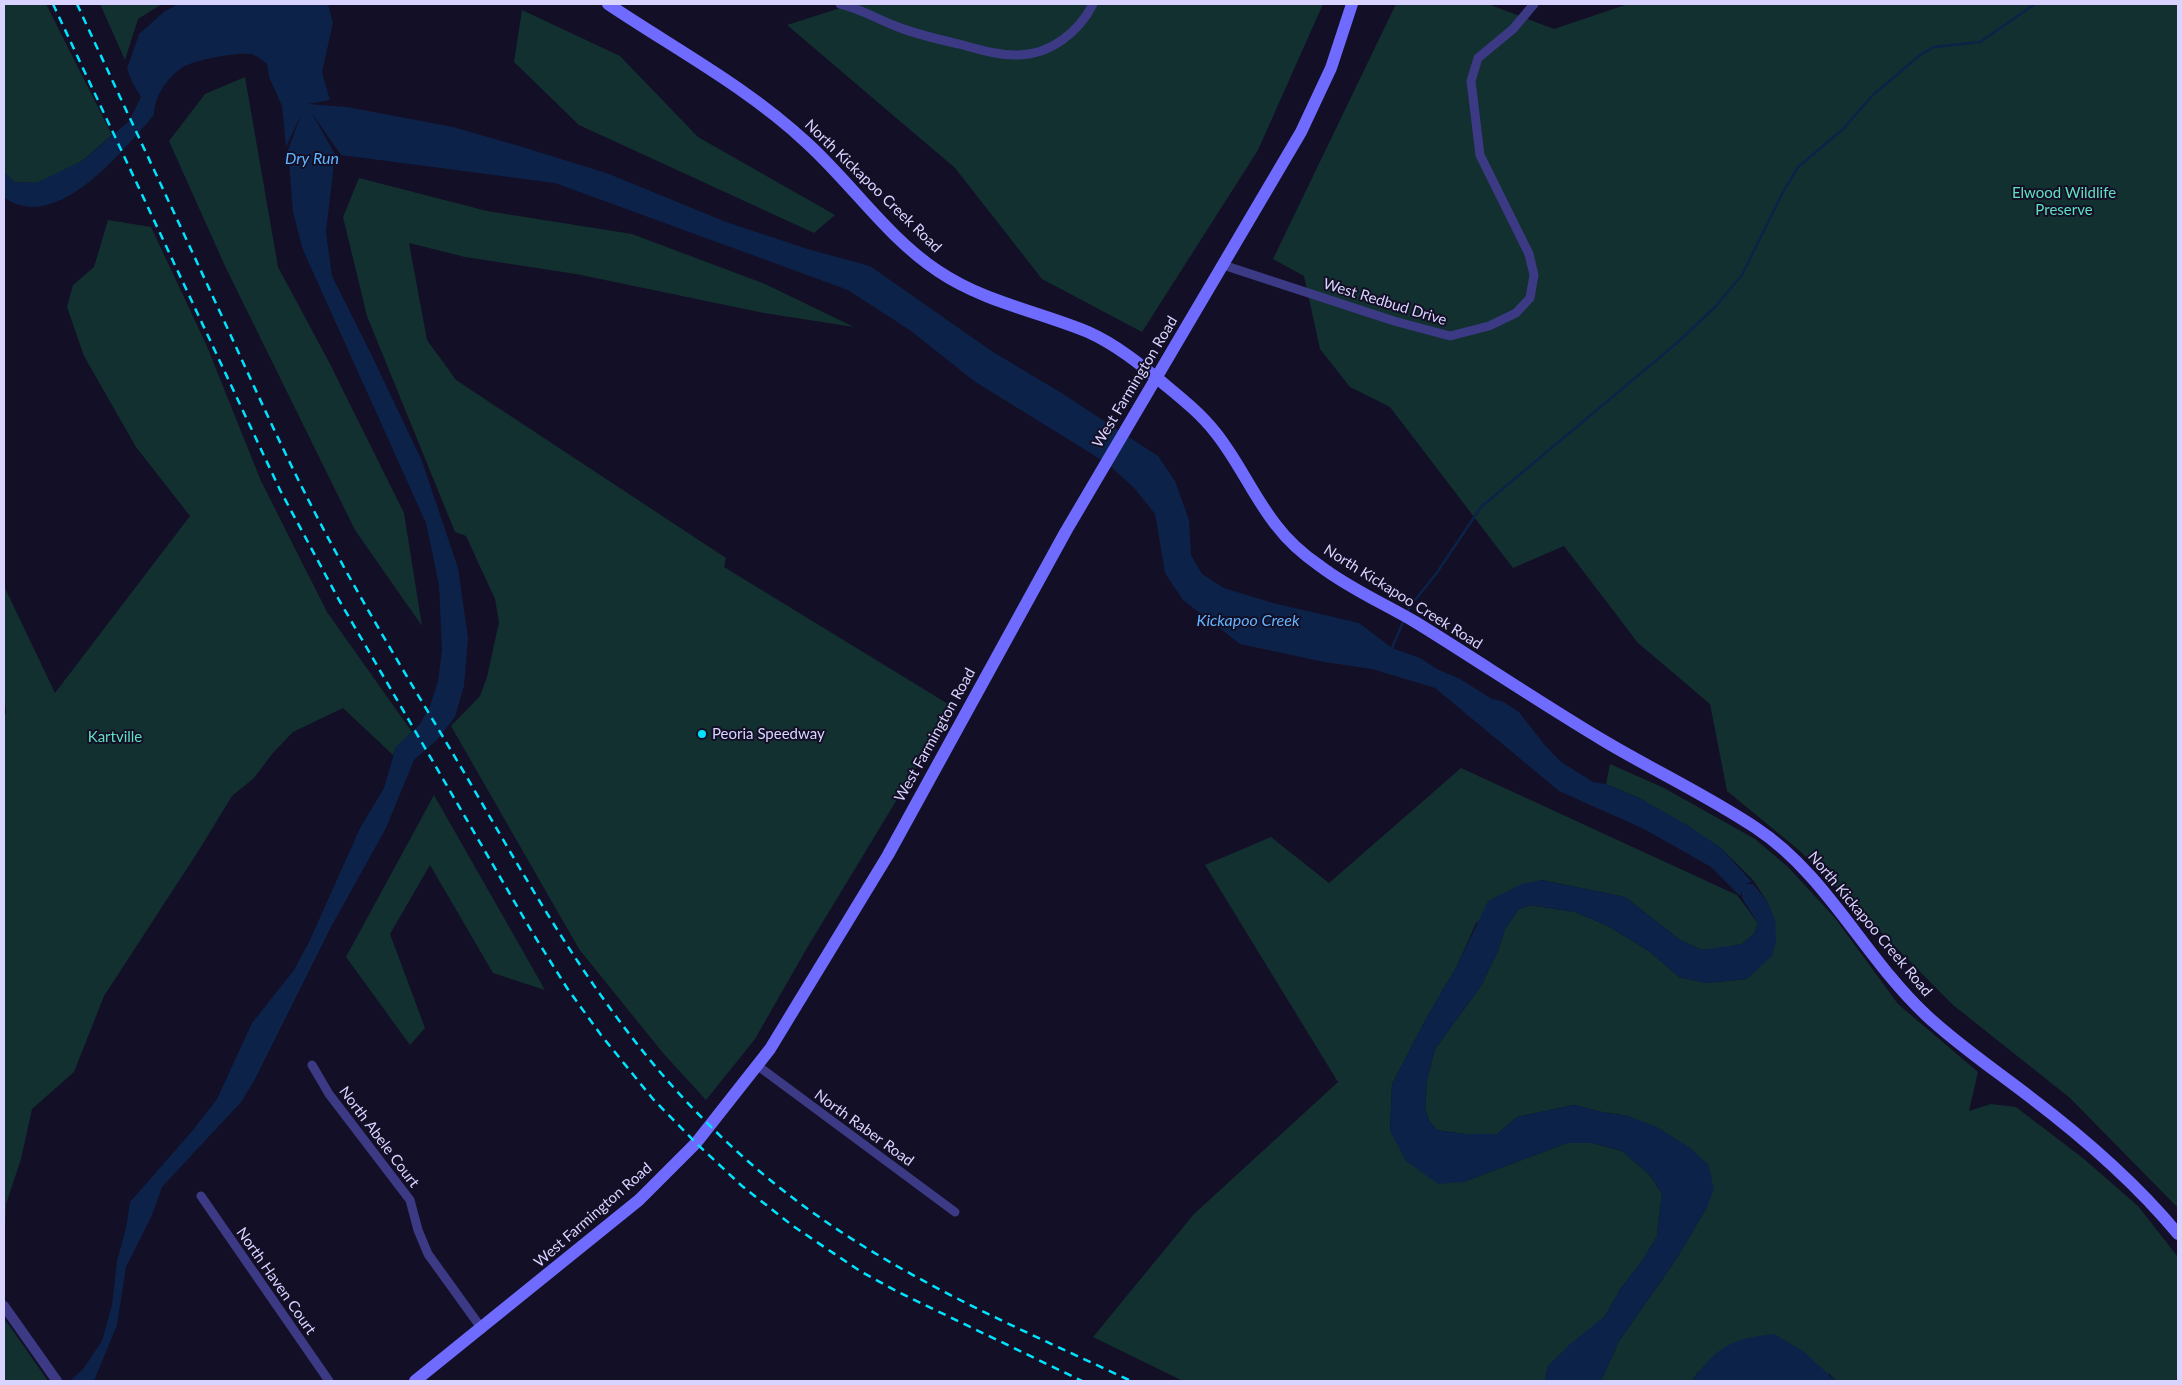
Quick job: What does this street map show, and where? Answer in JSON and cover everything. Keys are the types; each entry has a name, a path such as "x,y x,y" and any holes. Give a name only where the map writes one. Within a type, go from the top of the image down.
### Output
{"main road":[{"name":"North Kickapoo Creek Road","path":"608,4 719,74 781,120 832,168 911,250 938,271 985,296 1090,333 1116,347 1156,377 1194,409 1214,431 1277,526 1291,542 1326,571 1411,620 1602,740 1731,812 1762,832 1803,868 1895,983 1924,1014 1967,1050 2045,1108 2104,1157 2141,1192 2178,1234"},
{"name":"West Farmington Road","path":"415,1381 482,1329 639,1200 696,1143 758,1066 846,927 888,855 1066,531 1310,116 1334,59 1352,4"}],"street":[{"path":"840,4 864,11 920,35 976,48 1018,55 1035,53 1060,42 1082,21 1093,4"},
{"name":"West Redbud Drive","path":"1223,264 1394,320 1450,336 1490,326 1516,313 1530,298 1534,275 1529,254 1480,155 1471,81 1478,58 1514,29 1534,4"},
{"name":"North Abele Court","path":"312,1065 329,1094 410,1200 418,1230 431,1258 482,1329"},
{"name":"North Raber Road","path":"758,1066 955,1212"},
{"name":"North Haven Court","path":"201,1196 329,1381"},
{"path":"4,1306 56,1381"}],"green space":[{"path":"4,4 46,4 112,135 82,161 36,183 14,182 4,172"},
{"path":"100,4 162,4 138,19 125,60"},
{"path":"853,4 1323,4 1258,150 1142,332 1042,279 955,168 787,25"},
{"name":"Elwood Wildlife Preserve","path":"1396,4 1488,4 1554,29 1628,4 2178,4 2178,1208 2070,1098 1953,1005 1800,851 1727,791 1710,704 1638,643 1564,546 1513,568 1390,407 1350,387 1320,349 1304,276 1273,259"},
{"path":"522,10 620,56 698,137 835,215 814,233 579,125 514,62"},
{"path":"245,77 278,267 329,362 404,513 422,626 355,530 225,266 169,141 205,94"},
{"name":"Peoria Speedway","path":"359,178 487,211 632,234 765,284 854,327 764,313 576,274 465,257 409,243 427,340 456,380 726,558 724,567 953,707 807,948 755,1039 706,1100 663,1053 579,949 451,726 480,696 487,677 499,622 495,599 466,536 455,532 367,316 343,217"},
{"name":"Kartville","path":"108,220 151,227 206,344 261,481 327,612 412,732 396,747 393,755 343,708 293,732 272,754 254,778 232,796 104,996 74,1072 32,1109 21,1159 6,1204 4,1255 4,716 6,713 4,689 4,586 55,693 190,516 136,447 84,356 67,307 73,285 94,267"},
{"path":"1610,764 1664,788 1755,839 1788,867 1835,918 1898,1004 1978,1072 1969,1111 1991,1104 2016,1107 2084,1159 2138,1206 2178,1257 2178,1381 1836,1381 1830,1374 1699,1371 1692,1381 1601,1381 1619,1341 1675,1261 1707,1207 1628,1116 1574,1105 1517,1117 1497,1134 1465,1134 1437,1130 1430,1122 1425,1109 1427,1080 1435,1049 1481,986 1498,951 1505,929 1518,910 1530,905 1575,912 1608,926 1649,951 1679,977 1706,983 1747,979 1767,901 1753,880 1721,848 1641,799 1606,784"},
{"path":"1461,768 1737,895 1758,923 1754,934 1742,944 1722,949 1702,950 1680,940 1625,897 1541,880 1476,923 1458,964 1426,1019 1392,1084 1390,1131 1463,1182 1567,1143 1592,1143 1622,1151 1650,1175 1662,1194 1657,1236 1642,1261 1621,1288 1605,1316 1548,1366 1545,1381 1183,1381 1093,1337 1194,1214 1338,1082 1205,865 1271,837 1329,883"},
{"path":"434,795 545,990 493,973 430,865 390,934 425,1028 410,1045 346,957"},
{"path":"4,1319 9,1325 48,1381 4,1381"}],"water":[{"path":"178,4 328,4 333,23 322,72 330,100 308,104 347,107 453,127 526,148 609,174 726,222 811,250 870,266 993,352 1060,392 1158,456 1175,481 1189,520 1191,555 1202,574 1224,588 1273,603 1359,623 1392,648 1420,658 1437,669 1460,679 1492,699 1502,701 1519,712 1560,761 1593,782 1606,784 1641,799 1689,826 1721,848 1752,882 1745,884 1753,884 1767,901 1775,919 1776,942 1772,956 1747,979 1706,983 1679,977 1649,951 1608,926 1575,912 1530,905 1518,910 1505,929 1498,951 1481,986 1435,1049 1427,1080 1425,1109 1430,1122 1437,1130 1465,1134 1497,1134 1517,1117 1574,1105 1628,1116 1657,1127 1690,1148 1708,1164 1714,1189 1707,1207 1675,1261 1619,1341 1601,1381 1545,1381 1548,1366 1569,1345 1605,1316 1621,1288 1642,1261 1657,1236 1662,1194 1650,1175 1622,1151 1592,1143 1567,1143 1463,1182 1438,1184 1406,1161 1390,1131 1392,1084 1426,1019 1458,964 1488,901 1522,884 1541,880 1625,897 1680,940 1702,950 1742,944 1754,934 1758,923 1742,898 1742,891 1740,896 1711,867 1644,829 1559,791 1435,688 1372,669 1324,662 1240,644 1183,600 1165,573 1155,514 1135,489 1108,464 974,381 911,331 848,290 555,183 341,155 311,112 335,154 326,232 332,276 422,461 458,568 468,638 464,686 455,717 437,740 414,760 386,828 331,927 255,1079 242,1101 162,1187 152,1215 126,1267 117,1325 94,1381 70,1381 83,1369 102,1341 112,1305 117,1261 126,1228 130,1202 193,1130 217,1099 252,1023 294,970 310,940 360,828 384,788 396,747 420,724 430,706 438,681 442,650 439,585 426,523 303,250 293,212 288,150 301,115 286,147 282,106 269,77 267,64 251,54 235,54 214,57 180,69 162,89 156,102 154,115 125,148 87,183 66,197 45,205 24,206 4,197 4,172 14,182 36,183 82,161 129,121 141,97 127,69 139,34 165,11"},
{"path":"1774,1334 1803,1351 1836,1381 1692,1381 1718,1352 1727,1346 1747,1339"}],"waterway":[{"path":"1407,613 1481,507 1678,342 1715,307 1742,275 1783,192 1798,167 1842,130 1873,95 1920,55 1934,47 1980,42 2035,4"},
{"path":"1392,648 1404,620"}],"railway":[{"path":"53,4 280,490 339,600 532,932 567,988 601,1035 653,1099 696,1143 742,1186 793,1226 860,1271 898,1292 1082,1381"},
{"path":"77,4 274,430 331,543 528,882 593,985 629,1033 667,1080 710,1126 757,1169 800,1203 844,1234 937,1288 1131,1381"}],"place":[{"name":"Peoria Speedway","path":"702,734"}],"water label":[{"name":"Dry Run","path":"312,159"},
{"name":"Kickapoo Creek","path":"1248,621"}]}
